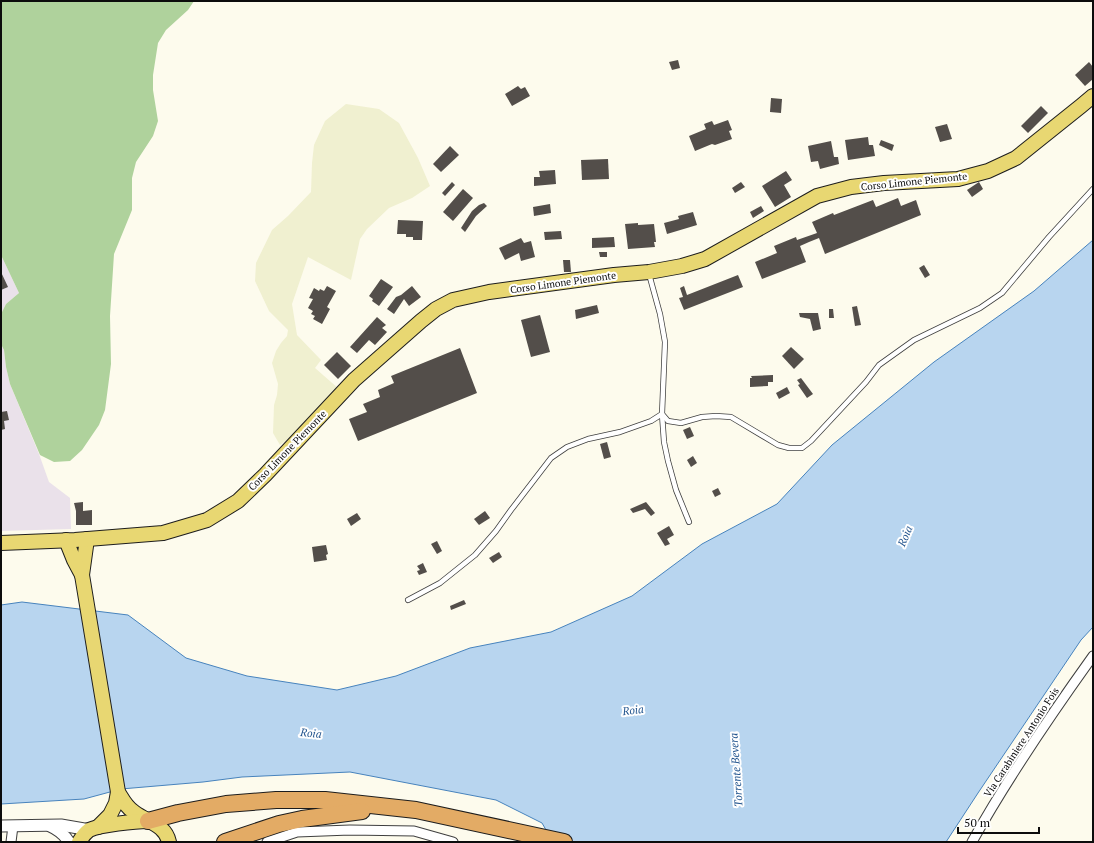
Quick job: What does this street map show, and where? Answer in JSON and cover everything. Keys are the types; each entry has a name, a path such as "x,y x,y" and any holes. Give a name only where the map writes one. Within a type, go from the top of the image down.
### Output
{"highway":[{"path":"148,821 178,813 226,804 276,800 325,800 416,810 564,842"},
{"path":"226,842 279,824 302,819 392,807"}],"main road":[{"name":"Corso Limone Piemonte","path":"1,543 76,540 163,533 207,520 238,501 265,475 354,380 421,321 436,309 453,300 490,292 614,275 649,272 682,266 705,259 816,196 851,187 892,182 958,178 988,171 1016,158 1093,96"},
{"path":"76,540 74,560 82,575"},
{"path":"76,540 118,792 116,803 110,815 94,829 84,835 79,842"},
{"path":"118,792 126,805 133,812 160,826 166,834 169,842"},
{"path":"94,829 148,821"}],"street":[{"name":"Via Carabiniere Antonio Fois","path":"972,842 988,814 1053,712 1093,656"},
{"path":"50,825 64,834 69,842"},
{"path":"1,826 61,825 94,829"},
{"path":"12,842 13,826"},
{"path":"267,842 297,832 350,830 414,830 453,842"}],"lane":[{"path":"662,414 668,421 681,423 702,417 731,417 778,445 789,448 802,448 811,441 852,398 879,365 914,340 980,308 1002,293 1049,237 1093,189"},
{"path":"649,272 660,314 665,342 662,414 664,442 676,490 689,522"},
{"path":"408,600 440,583 475,555 496,531 552,458 567,446 620,432 651,421 662,414"}],"shaded area":[{"path":"1,255 19,293 6,304 1,314"},
{"path":"1,344 4,350 10,384 49,482 70,498 71,529 1,531"}],"green space":[{"path":"1,1 194,1 188,10 166,30 158,43 153,75 153,90 158,121 153,136 136,162 132,178 132,210 114,254 110,316 111,364 105,410 99,425 82,450 70,461 54,462 40,455 10,384 4,350 1,344 1,314 6,304 19,293 1,255"},
{"path":"346,104 379,109 399,123 418,158 430,186 412,198 389,208 367,229 360,239 351,280 308,257 292,304 297,335 321,360 315,368 339,389 301,430 280,445 273,433 274,405 278,384 272,363 276,351 287,336 288,330 269,311 255,281 256,263 272,230 311,192 314,145 325,121"}],"water":[{"path":"1093,240 1093,627 1081,640 946,842 553,842 542,823 496,800 350,772 242,777 121,789 84,799 1,804 1,605 22,602 128,615 186,658 247,676 337,690 396,676 470,648 551,632 632,596 702,544 777,504 832,445 934,362 1034,291"}],"building":[{"path":"678,60 680,68 672,70 669,62"},
{"path":"1089,62 1093,67 1093,79 1085,86 1075,75"},
{"path":"518,86 521,89 525,87 530,96 512,106 505,94"},
{"path":"771,98 782,99 781,113 770,112"},
{"path":"1041,106 1048,113 1028,133 1021,126"},
{"path":"728,120 732,130 729,131 732,139 715,145 712,144 695,151 689,136 706,129 704,124 712,121 714,125"},
{"path":"947,124 952,139 940,142 935,127"},
{"path":"868,137 869,145 873,145 875,156 848,160 845,140"},
{"path":"881,140 894,145 892,151 879,145"},
{"path":"831,141 834,157 838,157 839,164 820,169 818,161 811,162 808,146"},
{"path":"450,146 459,155 441,172 433,164"},
{"path":"608,159 609,179 582,180 581,160"},
{"path":"555,170 556,184 534,186 534,177 540,177 539,171"},
{"path":"786,171 792,180 784,185 791,197 775,207 762,186"},
{"path":"452,182 455,185 445,196 442,193"},
{"path":"741,182 745,187 735,193 732,188"},
{"path":"979,182 983,189 972,197 967,190"},
{"path":"463,189 473,198 453,221 443,212"},
{"path":"898,198 901,206 916,200 921,215 825,254 819,238 809,242 800,246 806,262 762,279 755,262 777,253 774,246 796,237 797,240 817,233 812,222 833,213 834,215 873,200 876,207"},
{"path":"484,203 487,206 476,216 465,232 461,228 472,211"},
{"path":"550,204 551,213 534,216 533,207"},
{"path":"761,206 764,211 753,218 750,212"},
{"path":"693,212 697,225 667,234 664,223 679,219 678,216"},
{"path":"398,220 423,221 422,240 413,240 413,237 406,237 406,234 397,234"},
{"path":"638,223 638,225 654,224 656,242 654,242 655,247 628,249 625,224"},
{"path":"561,231 562,239 545,240 544,232"},
{"path":"614,237 615,247 592,248 592,238"},
{"path":"521,238 524,243 531,241 535,257 521,261 519,253 505,260 499,248"},
{"path":"599,252 607,252 607,257 600,257"},
{"path":"563,260 570,260 571,272 564,272"},
{"path":"924,265 930,275 925,278 919,268"},
{"path":"1,272 8,287 1,290"},
{"path":"738,275 743,287 684,310 679,298 683,297 680,288 684,286 687,295"},
{"path":"381,279 393,287 379,306 372,301 373,299 369,296"},
{"path":"327,286 336,291 327,307 330,309 322,324 313,319 315,316 311,314 313,311 308,308 313,299 309,298 314,288 319,291 320,289 324,291"},
{"path":"412,286 421,297 409,306 404,299 394,314 387,309 396,297"},
{"path":"597,305 599,313 576,319 575,310"},
{"path":"857,306 861,325 855,326 852,307"},
{"path":"829,309 833,309 834,318 829,318"},
{"path":"799,313 818,313 821,329 813,331 810,319 800,317"},
{"path":"540,315 550,352 531,357 521,320"},
{"path":"377,317 386,325 382,328 387,332 375,345 369,340 357,353 350,347"},
{"path":"791,347 804,359 794,369 782,356"},
{"path":"460,348 477,393 358,441 349,419 367,412 363,404 380,397 378,390 394,383 391,376"},
{"path":"337,352 351,366 338,379 324,365"},
{"path":"773,375 773,382 768,382 768,386 750,387 751,376"},
{"path":"801,378 813,394 807,398 798,385 800,384 797,380"},
{"path":"787,387 790,393 779,399 776,393"},
{"path":"7,411 9,420 4,421 5,429 1,430 1,412"},
{"path":"690,427 694,436 687,439 683,430"},
{"path":"607,442 611,457 604,459 600,444"},
{"path":"693,456 697,463 691,467 687,460"},
{"path":"718,488 721,494 715,497 712,491"},
{"path":"83,502 83,511 92,510 92,525 76,525 76,511 74,503"},
{"path":"646,502 655,513 651,516 645,509 633,513 630,509"},
{"path":"485,511 490,518 479,525 474,519"},
{"path":"357,513 361,519 351,526 347,519"},
{"path":"669,526 674,535 667,539 670,544 665,546 657,533"},
{"path":"437,541 442,551 437,554 431,544"},
{"path":"326,545 328,554 326,555 327,560 314,562 312,547"},
{"path":"499,552 502,557 493,563 489,558"},
{"path":"423,563 427,572 419,575 417,571 420,570 417,566"},
{"path":"464,600 466,604 451,610 450,606"}],"water label":[{"name":"Roia","path":"905,536"},
{"name":"Roia","path":"633,710"},
{"name":"Roia","path":"311,733"},
{"name":"Torrente Bevera","path":"736,770"}]}
